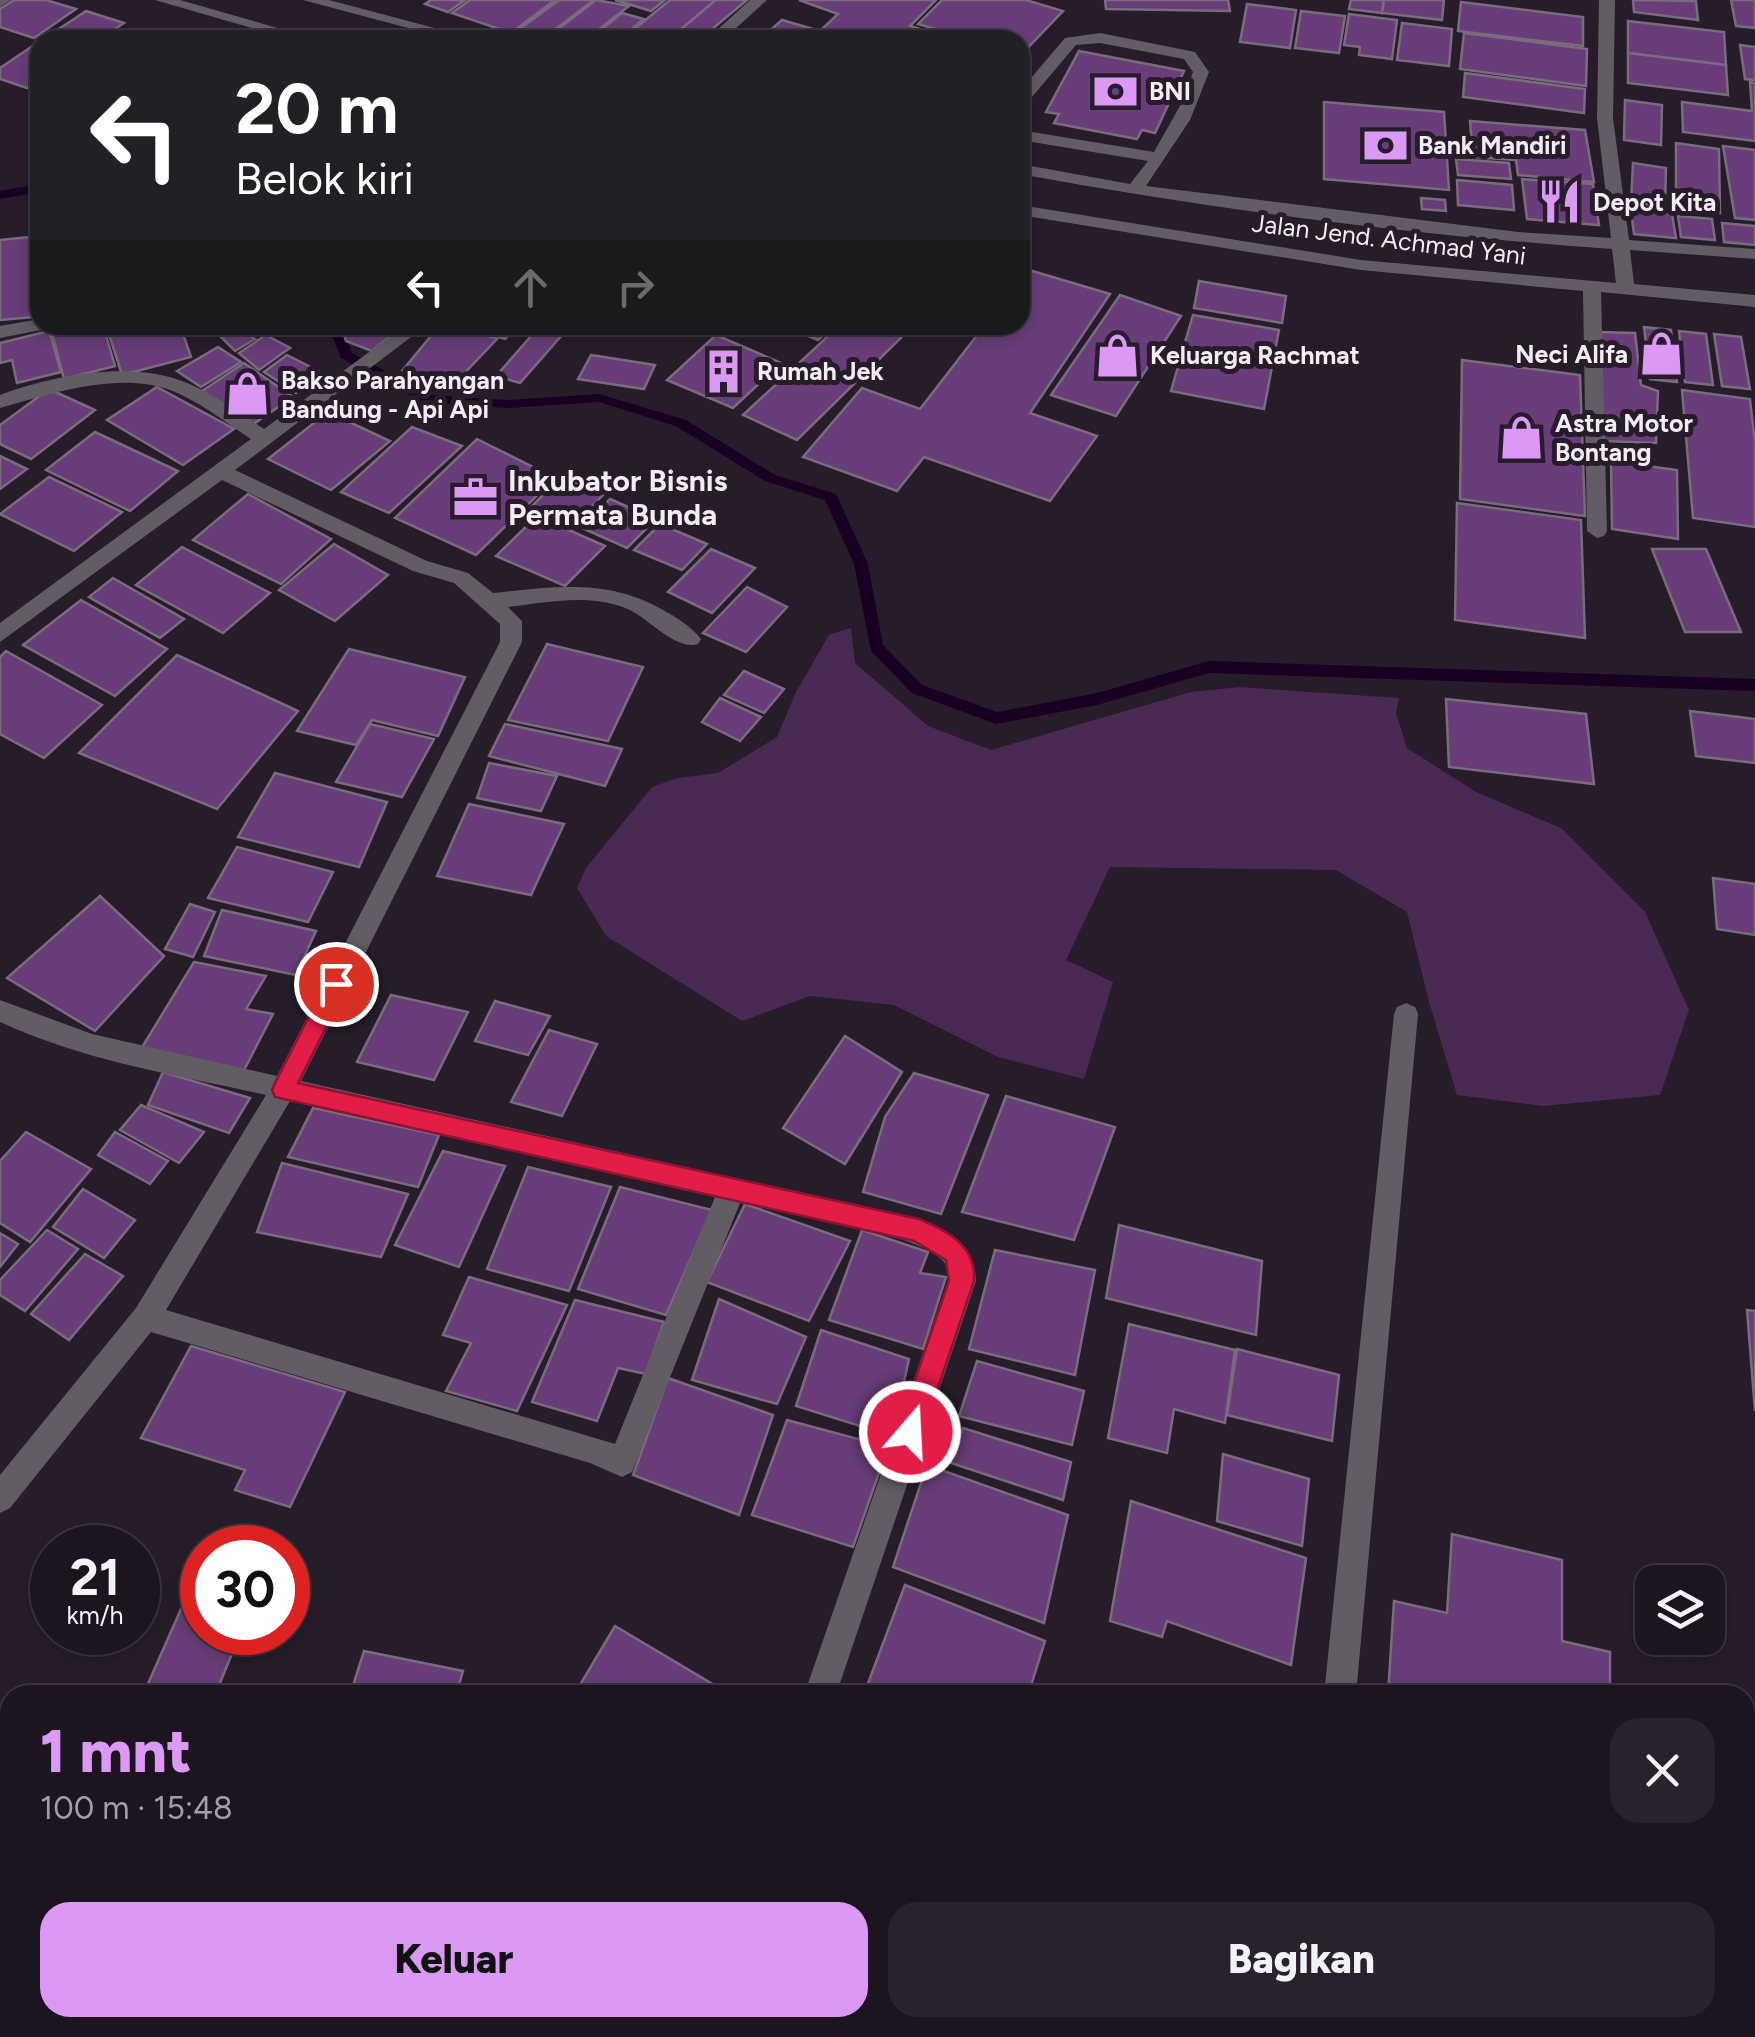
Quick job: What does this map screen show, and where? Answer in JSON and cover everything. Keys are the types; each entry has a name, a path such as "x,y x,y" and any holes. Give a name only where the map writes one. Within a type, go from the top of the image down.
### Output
{"street":[{"path":"163,0 275,30"},
{"path":"311,0 432,30"},
{"path":"725,30 759,0"},
{"path":"1607,0 1605,118 1626,290"},
{"path":"1030,89 1071,41 1100,38 1189,55 1202,72 1182,123 1134,190"},
{"path":"1030,137 1160,158"},
{"name":"Jalan Jend. Achmad Yani","path":"1030,171 1523,259 1592,288 1755,300"},
{"name":"Jalan Jend. Achmad Yani","path":"1030,212 1360,265 1523,259 1622,247 1755,254"},
{"path":"1592,288 1597,531"},
{"path":"0,332 30,327"},
{"path":"0,634 406,335"},
{"path":"0,402 59,385 155,379 182,388 265,439"},
{"path":"0,1498 146,1318 283,1090 511,642 511,622 492,601 461,578 420,566 218,470"},
{"path":"492,601 590,592 618,595 661,616 690,639"},
{"path":"0,1011 42,1030 92,1045 919,1231 955,1252 963,1266 962,1281 823,1685"},
{"path":"1341,1685 1406,1014"},
{"path":"146,1318 592,1449 622,1462 732,1189"}],"shaded area":[{"path":"851,628 855,663 928,726 991,750 1191,692 1239,687 1399,698 1396,713 1407,748 1476,792 1561,828 1645,912 1689,1010 1660,1095 1543,1106 1457,1095 1407,912 1336,870 1110,867 1066,960 1113,982 1084,1079 998,1057 894,1005 810,996 742,1021 606,936 577,888 586,868 652,787 678,778 718,773 777,737 796,692 829,635"}],"building":[{"path":"14,0 46,0 76,9 46,30 30,30 30,37 0,27 0,9"},
{"path":"431,0 465,0 448,12 425,4"},
{"path":"470,0 555,0 515,30 502,30 452,13"},
{"path":"559,0 594,0 554,30 518,30"},
{"path":"596,0 629,6 598,30 557,30"},
{"path":"615,0 665,0 651,11"},
{"path":"670,0 716,0 680,30 633,30"},
{"path":"716,0 747,0 711,30 680,30"},
{"path":"799,0 936,0 910,26 923,30 821,30 838,14"},
{"path":"942,0 1026,0 1063,11 1030,46 1030,30 935,30 918,24"},
{"path":"1105,0 1228,0 1230,11 1106,9"},
{"path":"1351,0 1384,0 1382,13 1349,9"},
{"path":"1384,0 1444,0 1442,20 1382,13"},
{"path":"1633,0 1696,1 1698,20 1634,12"},
{"path":"1731,0 1755,0 1755,28 1736,26"},
{"path":"1461,2 1583,17 1583,46 1458,31"},
{"path":"1247,4 1296,10 1290,48 1240,42"},
{"path":"86,11 124,23 113,30 57,30"},
{"path":"1301,11 1345,16 1339,53 1295,48"},
{"path":"622,13 644,19 630,30 601,30"},
{"path":"1349,14 1397,20 1392,59 1359,55 1360,47 1344,45"},
{"path":"782,20 817,30 770,30"},
{"path":"1628,21 1724,32 1726,65 1628,53"},
{"path":"1402,23 1452,29 1449,66 1397,60"},
{"path":"1464,33 1587,49 1586,86 1460,69"},
{"path":"1740,45 1755,47 1755,80 1745,79"},
{"path":"30,48 27,88 0,79 0,68"},
{"name":"BNI","path":"1079,51 1184,71 1155,133 1142,130 1137,139 1054,123 1059,114 1046,112"},
{"path":"1628,53 1726,65 1728,95 1628,83"},
{"path":"1465,73 1585,89 1584,113 1463,97"},
{"path":"1750,82 1755,83 1755,141 1683,132 1682,102 1752,111"},
{"path":"1625,100 1662,105 1661,145 1624,140"},
{"name":"Bank Mandiri","path":"1324,102 1444,112 1449,190 1324,179"},
{"path":"1470,121 1585,130 1594,182 1518,175 1516,160 1473,157"},
{"path":"1676,143 1719,149 1720,213 1676,207"},
{"path":"1723,146 1755,150 1755,220 1735,218"},
{"path":"1456,159 1509,163 1511,179 1458,175"},
{"path":"1633,163 1666,168 1665,207 1631,202"},
{"name":"Depot Kita","path":"1522,179 1593,184 1599,225 1527,219"},
{"path":"1457,180 1512,185 1514,210 1458,205"},
{"path":"1421,198 1445,200 1446,211 1422,209"},
{"path":"1631,211 1672,214 1676,238 1634,234"},
{"path":"1678,216 1712,219 1715,240 1681,237"},
{"path":"1722,223 1755,226 1755,245 1724,242"},
{"path":"30,237 30,317 0,320 0,240"},
{"path":"1030,270 1110,294 1030,413 1097,436 1050,501 924,457 897,491 803,457 862,388 920,409 977,335 1030,335"},
{"path":"1199,281 1286,296 1282,323 1194,308"},
{"name":"Keluarga Rachmat","path":"1120,295 1181,316 1116,416 1051,395"},
{"path":"1193,315 1279,330 1264,409 1171,391"},
{"name":"Neci Alifa","path":"1644,327 1671,330 1677,382 1650,379"},
{"path":"1679,331 1706,334 1713,385 1685,382"},
{"path":"1599,332 1635,333 1641,385 1658,391 1656,443 1604,441"},
{"path":"1714,334 1741,337 1750,389 1722,386"},
{"path":"50,335 61,372 17,383 12,360 0,363 0,343"},
{"path":"53,335 106,335 115,366 64,379"},
{"path":"109,335 183,335 191,357 122,375"},
{"path":"219,335 248,335 255,339 235,351"},
{"path":"266,335 290,348 259,370 239,353"},
{"path":"344,335 392,335 372,351 346,341"},
{"path":"432,335 486,335 497,339 457,381 402,371"},
{"path":"532,335 562,335 520,383 496,376"},
{"name":"Rumah Jek","path":"716,335 781,363 733,408 667,380"},
{"path":"829,335 904,335 797,440 743,415"},
{"path":"218,347 241,362 201,387 177,371"},
{"path":"287,355 324,374 296,393 264,372"},
{"path":"591,355 655,365 644,389 578,379"},
{"name":"Astra Motor Bontang","path":"1462,360 1580,375 1585,516 1460,499"},
{"name":"Bakso Parahyangan Bandung - Api Api","path":"244,363 293,397 252,425 202,391"},
{"path":"157,387 234,429 183,465 107,420"},
{"path":"49,389 95,410 31,459 0,444 0,425"},
{"path":"1682,390 1750,399 1755,443 1755,527 1693,518"},
{"path":"328,412 390,441 331,490 268,459"},
{"path":"412,427 462,446 389,513 341,492"},
{"path":"95,432 178,471 130,511 46,470"},
{"name":"Inkubator Bisnis Permata Bunda","path":"477,439 555,478 476,555 395,518"},
{"path":"0,456 27,469 0,489"},
{"path":"1611,461 1677,470 1678,539 1612,529"},
{"path":"49,477 122,512 74,551 0,514"},
{"path":"561,477 603,495 575,524 532,506"},
{"path":"248,494 331,539 281,584 193,540"},
{"path":"610,499 656,519 627,548 582,528"},
{"path":"1457,503 1581,520 1585,638 1455,620"},
{"path":"537,516 605,546 565,586 496,556"},
{"path":"660,524 707,544 682,570 634,550"},
{"path":"334,544 388,575 335,621 279,590"},
{"path":"182,547 270,593 223,633 136,585"},
{"path":"711,549 755,568 712,613 668,592"},
{"path":"1652,549 1706,549 1741,632 1685,632"},
{"path":"113,578 184,619 160,638 89,597"},
{"path":"747,587 787,607 746,652 703,633"},
{"path":"81,600 167,649 115,696 23,645"},
{"path":"547,644 643,667 608,741 508,720"},
{"path":"349,649 465,677 438,736 372,720 356,745 297,731"},
{"path":"6,651 102,705 44,758 0,734 0,657"},
{"path":"177,655 298,711 217,809 79,753"},
{"path":"744,671 784,689 764,713 724,695"},
{"path":"720,698 761,717 740,741 702,722"},
{"path":"1446,699 1586,714 1594,784 1449,767"},
{"path":"1690,711 1755,719 1755,763 1696,756"},
{"path":"370,724 434,739 402,797 336,782"},
{"path":"505,724 622,749 605,786 489,756"},
{"path":"489,763 557,776 541,811 477,798"},
{"path":"275,773 387,802 359,867 238,837"},
{"path":"469,804 564,824 531,895 437,876"},
{"path":"237,847 333,872 308,922 208,898"},
{"path":"1713,878 1755,884 1755,935 1717,929"},
{"path":"100,896 164,956 95,1031 7,978"},
{"path":"190,904 215,912 193,957 165,949"},
{"path":"222,910 316,931 296,975 204,956"},
{"path":"194,962 266,976 246,1009 273,1014 243,1072 141,1049"},
{"path":"391,995 468,1012 434,1080 357,1062"},
{"path":"495,1001 550,1016 528,1055 475,1041"},
{"path":"549,1030 597,1044 562,1116 511,1102"},
{"path":"845,1036 902,1072 845,1164 783,1128"},
{"path":"163,1072 250,1098 229,1133 148,1105"},
{"path":"914,1073 988,1095 941,1214 863,1192 885,1117"},
{"path":"1006,1096 1115,1127 1074,1240 962,1212"},
{"path":"141,1105 204,1132 179,1163 120,1130"},
{"path":"313,1108 439,1135 418,1187 288,1157"},
{"path":"26,1132 91,1169 30,1242 0,1223 0,1161"},
{"path":"115,1132 168,1161 150,1184 98,1155"},
{"path":"443,1151 505,1166 459,1267 395,1245"},
{"path":"282,1163 408,1194 381,1257 257,1232"},
{"path":"528,1167 611,1187 569,1291 487,1269"},
{"path":"620,1187 712,1210 666,1315 578,1289"},
{"path":"83,1189 135,1220 104,1258 53,1227"},
{"path":"745,1204 850,1241 809,1321 707,1282"},
{"path":"1119,1225 1262,1261 1256,1335 1106,1298"},
{"path":"47,1230 78,1249 25,1311 0,1295 0,1280"},
{"path":"862,1230 928,1252 920,1273 946,1277 923,1349 829,1320"},
{"path":"0,1233 18,1244 0,1267"},
{"path":"995,1250 1095,1270 1075,1375 969,1349"},
{"path":"85,1254 123,1276 69,1340 31,1314"},
{"path":"469,1277 567,1305 517,1411 446,1391 471,1343 443,1335"},
{"path":"719,1299 806,1337 777,1404 692,1380"},
{"path":"575,1300 664,1322 646,1374 618,1368 597,1421 532,1402"},
{"path":"1747,1310 1755,1311 1755,1411"},
{"path":"1129,1324 1235,1350 1225,1423 1174,1409 1167,1453 1108,1438"},
{"path":"821,1330 909,1359 892,1436 796,1406"},
{"path":"191,1346 345,1392 290,1507 235,1490 245,1470 141,1438"},
{"path":"1237,1349 1339,1375 1332,1441 1227,1415"},
{"path":"977,1361 1084,1391 1072,1445 959,1416"},
{"path":"668,1378 773,1415 739,1515 633,1475"},
{"path":"787,1420 888,1447 853,1547 752,1515"},
{"path":"963,1428 1071,1462 1063,1500 948,1462"},
{"path":"1223,1454 1309,1479 1302,1546 1217,1521"},
{"path":"927,1465 1068,1515 1044,1623 893,1567"},
{"path":"1131,1501 1306,1558 1291,1665 1167,1621 1162,1637 1110,1621"},
{"path":"1452,1534 1562,1560 1562,1641 1610,1652 1610,1685 1389,1685 1394,1601 1447,1613"},
{"path":"905,1585 1045,1641 1031,1685 867,1685"},
{"path":"180,1611 180,1655 232,1655 219,1685 147,1685"},
{"path":"615,1626 714,1685 580,1685"},
{"path":"364,1651 463,1671 459,1685 353,1685"}],"waterway":[{"path":"0,195 30,190"},
{"path":"338,335 346,355 427,399 507,404 599,398 681,423 770,478 831,497 861,564 876,647 917,689 996,718 1097,699 1209,667 1755,685"}],"place":[{"name":"BNI","path":"1116,91"},
{"name":"Bank Mandiri","path":"1385,145"},
{"name":"Depot Kita","path":"1560,202"},
{"name":"Neci Alifa","path":"1661,354"},
{"name":"Keluarga Rachmat","path":"1117,355"},
{"name":"Rumah Jek","path":"724,371"},
{"name":"Bakso Parahyangan Bandung - Api Api","path":"248,394"},
{"name":"Astra Motor Bontang","path":"1522,437"},
{"name":"Inkubator Bisnis Permata Bunda","path":"475,498"}],"route":[{"path":"336,984 283,1090 919,1231 955,1252 963,1266 962,1281 910,1432"}]}
